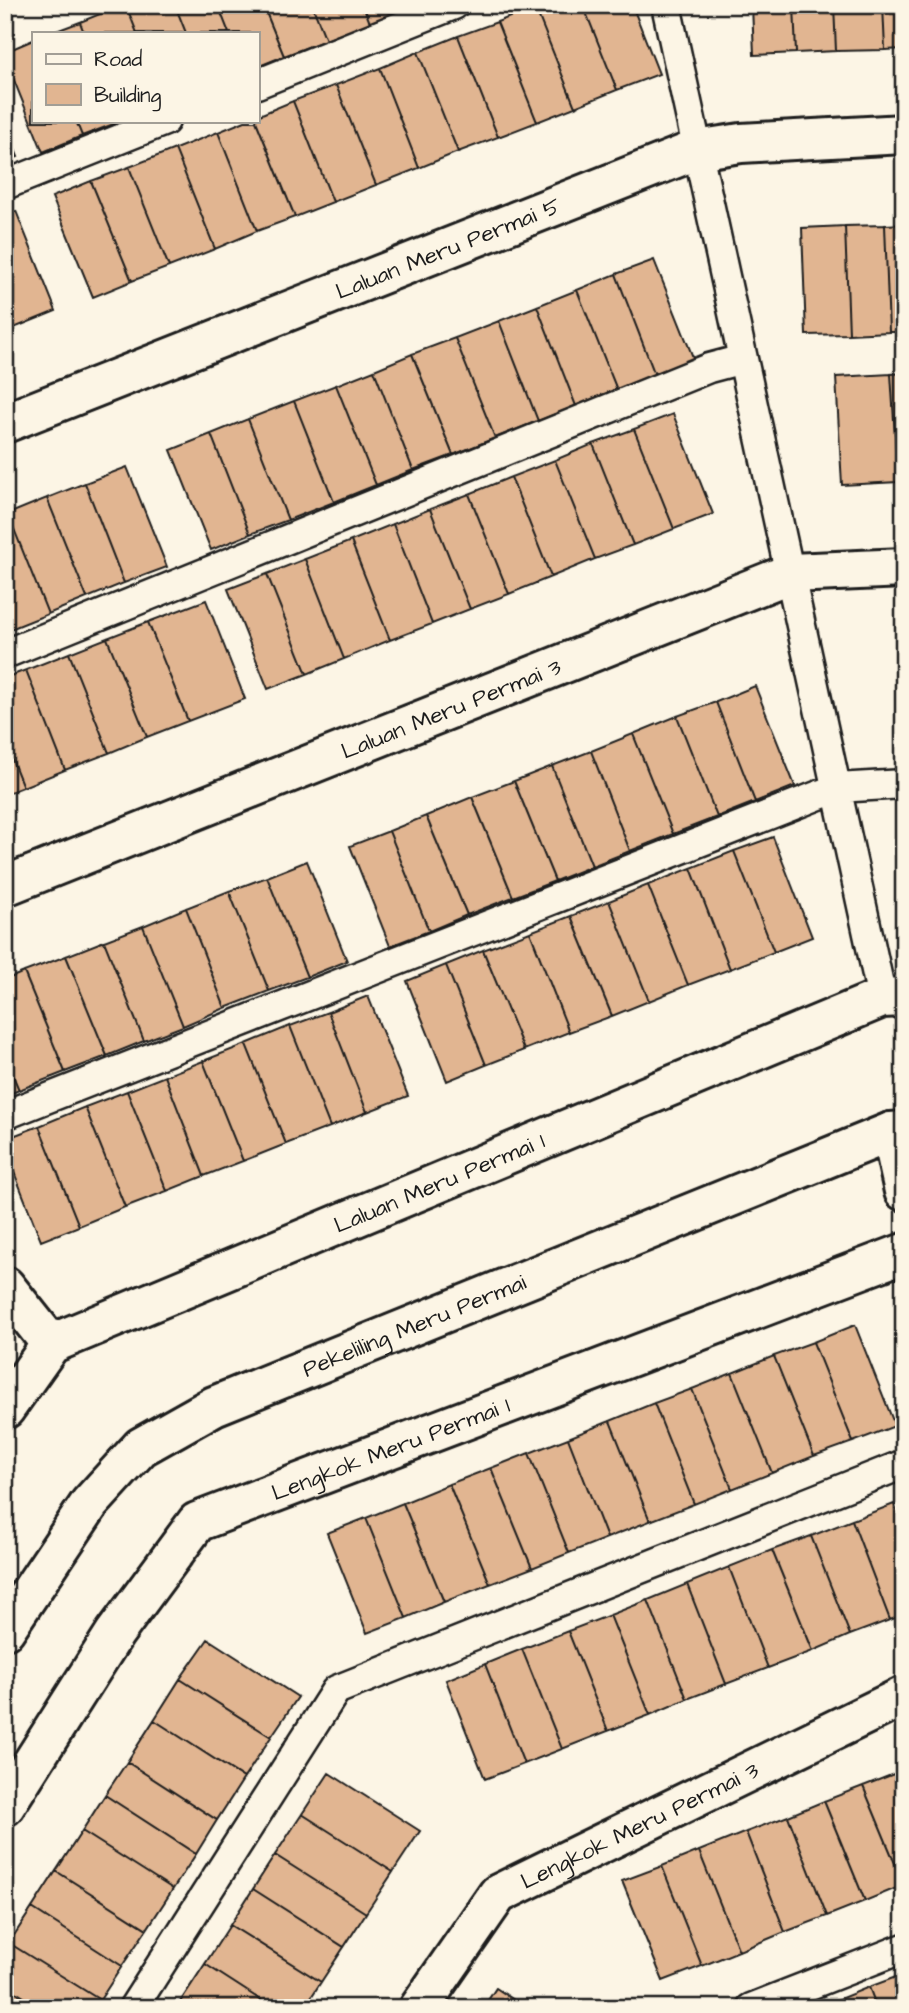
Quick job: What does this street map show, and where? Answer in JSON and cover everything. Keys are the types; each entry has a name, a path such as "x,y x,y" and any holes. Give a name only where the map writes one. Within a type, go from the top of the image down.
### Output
{"street":[{"name":"Laluan Meru Permai 5","path":"5,423 696,150 741,143 904,135"},
{"name":"Laluan Meru Permai 3","path":"5,886 791,573 904,568"},
{"name":"Laluan Meru Permai 1","path":"51,1344 893,998"},
{"path":"897,1132 904,1191"},
{"name":"Pekeliling Meru Permai","path":"5,1630 90,1503 141,1447 214,1406 897,1132"},
{"name":"Lengkok Meru Permai 1","path":"5,1806 116,1633 197,1522 904,1253"},
{"path":"5,1286 51,1344 5,1409"},
{"name":"Lengkok Meru Permai 3","path":"419,2008 498,1894 904,1696"}],"lane":[{"path":"259,83 454,5"},
{"path":"666,5 837,788 893,998"},
{"path":"5,185 162,122"},
{"path":"5,654 696,373 743,359"},
{"path":"5,1115 837,788 904,785"},
{"path":"134,2008 336,1690 904,1464"},
{"path":"751,2008 904,1948"}],"building":[{"path":"126,5 137,32 84,32 80,22"},
{"path":"126,5 175,5 186,32 137,32"},
{"path":"175,5 218,5 229,32 186,32"},
{"path":"218,5 263,5 284,56 259,66 259,32 229,32"},
{"path":"263,5 312,5 326,40 284,56"},
{"path":"312,5 363,5 370,23 326,40"},
{"path":"363,5 407,5 408,8 370,23"},
{"path":"583,5 617,90 575,107 535,7"},
{"path":"583,5 632,5 659,74 617,90"},
{"path":"752,5 794,5 796,53 754,55"},
{"path":"794,5 834,5 836,51 796,53"},
{"path":"834,5 883,5 885,50 836,51"},
{"path":"883,5 904,5 904,49 885,50"},
{"path":"535,7 575,107 537,122 497,22"},
{"path":"80,22 84,32 54,32"},
{"path":"497,22 537,122 498,137 458,36"},
{"path":"458,36 498,137 458,152 418,52"},
{"path":"32,40 32,122 76,122 82,136 43,152 5,58 5,52"},
{"path":"418,52 458,152 419,168 380,68"},
{"path":"380,68 419,168 376,185 336,85"},
{"path":"336,85 376,185 333,202 293,101"},
{"path":"293,101 333,202 295,217 256,122 259,122 259,115"},
{"path":"76,122 119,122 82,136"},
{"path":"243,122 256,122 295,217 257,231 218,132"},
{"path":"5,125 18,157 5,162"},
{"path":"218,132 257,231 215,249 175,149"},
{"path":"175,149 215,249 169,267 129,167"},
{"path":"129,167 169,267 132,281 91,181"},
{"path":"91,181 132,281 93,297 52,197"},
{"path":"16,211 56,311 14,328 5,306 5,215"},
{"path":"904,224 904,332 889,332 885,225"},
{"path":"885,225 889,332 849,334 845,226"},
{"path":"845,226 849,334 806,335 802,228"},
{"path":"654,260 694,360 655,375 616,274"},
{"path":"616,274 655,375 617,390 577,290"},
{"path":"577,290 617,390 576,406 537,306"},
{"path":"5,306 14,328 5,331"},
{"path":"537,306 576,406 538,421 499,321"},
{"path":"499,321 538,421 495,438 455,338"},
{"path":"455,338 495,438 453,455 412,354"},
{"path":"412,354 453,455 413,470 374,370"},
{"path":"374,370 413,470 376,485 336,385"},
{"path":"904,373 904,481 898,482 891,374"},
{"path":"891,374 898,482 842,485 836,377"},
{"path":"336,385 376,485 334,502 294,401"},
{"path":"294,401 334,502 288,520 248,419"},
{"path":"673,414 713,514 674,529 634,429"},
{"path":"248,419 288,520 250,534 211,434"},
{"path":"634,429 674,529 633,545 593,444"},
{"path":"211,434 250,534 211,550 171,450"},
{"path":"593,444 633,545 595,559 555,460"},
{"path":"555,460 595,559 551,577 511,477"},
{"path":"127,467 167,567 124,583 85,483"},
{"path":"511,477 551,577 509,594 469,494"},
{"path":"85,483 124,583 87,598 47,498"},
{"path":"469,494 509,594 470,609 430,509"},
{"path":"47,498 87,598 48,614 8,514"},
{"path":"430,509 470,609 432,624 393,524"},
{"path":"8,514 48,614 8,630 5,515"},
{"path":"393,524 432,624 390,640 351,541"},
{"path":"351,541 390,640 344,659 305,559"},
{"path":"305,559 344,659 307,674 267,574"},
{"path":"267,574 307,674 268,689 228,589"},
{"path":"206,600 245,699 188,721 148,622"},
{"path":"148,622 188,721 147,737 107,638"},
{"path":"107,638 147,737 109,753 69,653"},
{"path":"69,653 109,753 65,770 26,670"},
{"path":"26,670 65,770 23,787 5,742 5,678"},
{"path":"755,686 795,786 755,802 716,702"},
{"path":"716,702 755,802 717,817 677,716"},
{"path":"677,716 717,817 673,834 633,734"},
{"path":"633,734 673,834 630,851 591,751"},
{"path":"5,742 23,787 5,794"},
{"path":"591,751 630,851 592,866 552,766"},
{"path":"552,766 592,866 555,881 514,781"},
{"path":"514,781 555,881 513,897 472,797"},
{"path":"472,797 513,897 467,915 426,816"},
{"path":"426,816 467,915 429,931 389,831"},
{"path":"389,831 429,931 390,946 350,846"},
{"path":"773,837 812,937 774,952 734,851"},
{"path":"734,851 774,952 730,969 691,868"},
{"path":"307,861 347,961 307,977 267,877"},
{"path":"691,868 730,969 688,985 648,885"},
{"path":"267,877 307,977 269,991 229,891"},
{"path":"648,885 688,985 649,1001 609,901"},
{"path":"229,891 269,991 225,1008 186,908"},
{"path":"609,901 649,1001 612,1016 571,916"},
{"path":"186,908 225,1008 183,1026 143,926"},
{"path":"571,916 612,1016 569,1032 530,932"},
{"path":"143,926 183,1026 144,1041 104,941"},
{"path":"530,932 569,1032 524,1050 483,950"},
{"path":"104,941 144,1041 107,1056 66,956"},
{"path":"483,950 524,1050 486,1065 446,965"},
{"path":"66,956 107,1056 65,1072 24,972"},
{"path":"446,965 486,1065 447,1081 407,981"},
{"path":"24,972 65,1072 19,1090 5,1057 5,980"},
{"path":"368,996 408,1096 367,1112 328,1012"},
{"path":"328,1012 367,1112 330,1127 290,1026"},
{"path":"290,1026 330,1127 286,1144 246,1044"},
{"path":"246,1044 286,1144 243,1161 203,1061"},
{"path":"5,1057 19,1090 5,1096"},
{"path":"203,1061 243,1161 204,1176 165,1076"},
{"path":"165,1076 204,1176 167,1191 127,1091"},
{"path":"127,1091 167,1191 125,1207 85,1107"},
{"path":"85,1107 125,1207 79,1226 39,1126"},
{"path":"39,1126 79,1226 41,1241 5,1149 5,1139"},
{"path":"855,1325 895,1426 853,1442 813,1342"},
{"path":"813,1342 853,1442 814,1456 774,1356"},
{"path":"774,1356 814,1456 772,1473 732,1373"},
{"path":"732,1373 772,1473 732,1489 692,1389"},
{"path":"692,1389 732,1489 694,1504 654,1403"},
{"path":"654,1403 694,1504 650,1521 610,1421"},
{"path":"610,1421 650,1521 607,1538 568,1438"},
{"path":"568,1438 607,1538 569,1553 529,1453"},
{"path":"529,1453 569,1553 532,1568 491,1468"},
{"path":"491,1468 532,1568 490,1584 449,1484"},
{"path":"449,1484 490,1584 444,1602 403,1503"},
{"path":"403,1503 444,1602 406,1618 366,1518"},
{"path":"894,1504 904,1529 904,1615 890,1620 852,1520"},
{"path":"366,1518 406,1618 367,1633 327,1533"},
{"path":"852,1520 890,1620 850,1635 811,1536"},
{"path":"811,1536 850,1635 813,1651 772,1550"},
{"path":"772,1550 813,1651 768,1668 729,1567"},
{"path":"729,1567 768,1668 726,1684 687,1584"},
{"path":"687,1584 726,1684 687,1699 648,1600"},
{"path":"648,1600 687,1699 650,1715 610,1615"},
{"path":"610,1615 650,1715 608,1731 568,1631"},
{"path":"568,1631 608,1731 562,1749 522,1649"},
{"path":"208,1639 298,1697 271,1737 180,1679"},
{"path":"522,1649 562,1749 524,1764 485,1664"},
{"path":"485,1664 524,1764 485,1779 446,1680"},
{"path":"180,1679 271,1737 244,1778 154,1720"},
{"path":"154,1720 244,1778 217,1820 127,1762"},
{"path":"127,1762 217,1820 196,1854 105,1795"},
{"path":"904,1770 904,1885 863,1786"},
{"path":"329,1773 420,1831 393,1872 302,1814"},
{"path":"863,1786 904,1885 865,1901 824,1801"},
{"path":"105,1795 196,1854 173,1889 82,1831"},
{"path":"824,1801 865,1901 827,1916 788,1816"},
{"path":"302,1814 393,1872 366,1913 275,1855"},
{"path":"788,1816 827,1916 785,1932 746,1832"},
{"path":"82,1831 173,1889 147,1929 56,1871"},
{"path":"746,1832 785,1932 739,1951 699,1851"},
{"path":"699,1851 739,1951 702,1966 662,1866"},
{"path":"275,1855 366,1913 344,1947 253,1889"},
{"path":"662,1866 702,1966 663,1981 622,1881"},
{"path":"56,1871 147,1929 122,1966 32,1908"},
{"path":"253,1889 344,1947 321,1982 230,1925"},
{"path":"32,1908 122,1966 100,2000 9,1943"},
{"path":"230,1925 321,1982 304,2008 273,2008 205,1964"},
{"path":"9,1943 100,2000 95,2008 41,2008 5,1985 5,1949"},
{"path":"205,1964 273,2008 189,2008 180,2002"},
{"path":"904,1974 904,2008 877,2008 869,1987"},
{"path":"5,1985 41,2008 5,2008"},
{"path":"869,1987 877,2008 822,2006"},
{"path":"496,1988 526,2008 483,2008"}]}
